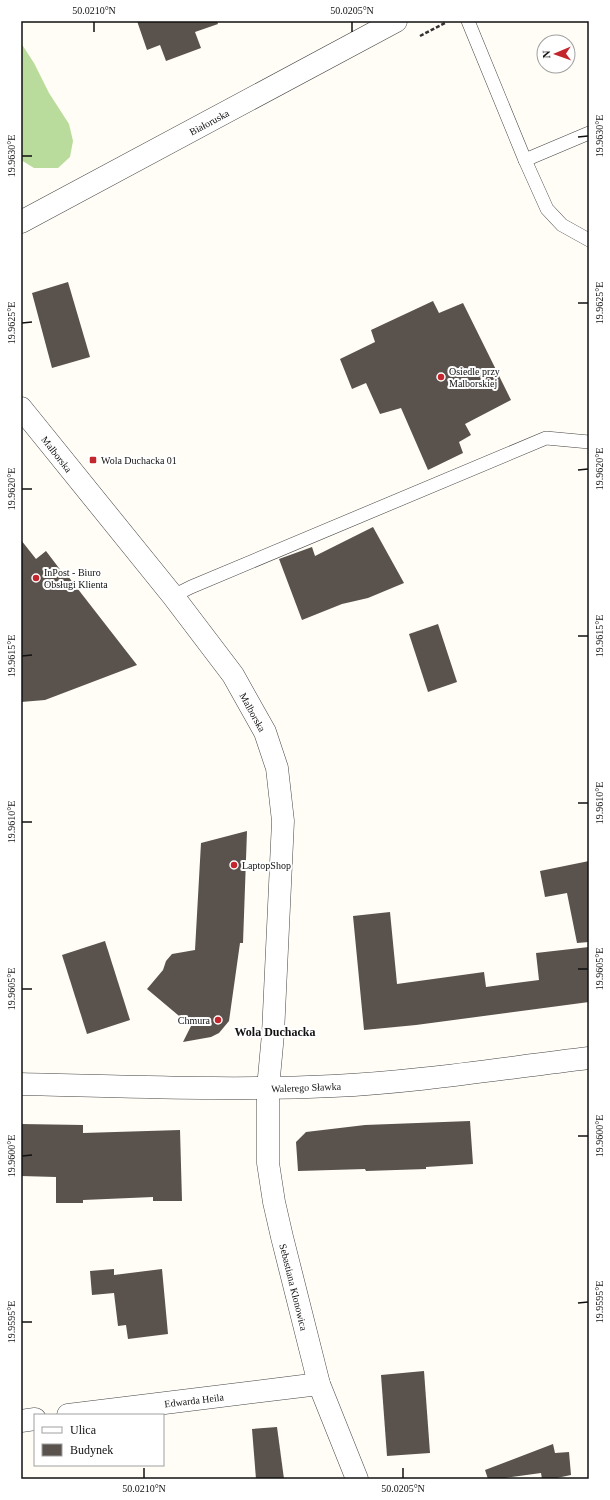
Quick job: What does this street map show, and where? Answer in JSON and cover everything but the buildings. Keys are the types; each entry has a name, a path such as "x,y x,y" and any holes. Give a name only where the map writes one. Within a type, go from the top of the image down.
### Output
{"street":[{"name":"Białoruska","path":"21,222 396,21"},
{"name":"Malborska","path":"21,408 172,596 233,675 265,732 277,768 283,821 273,1034 268,1088"},
{"name":"Walerego Sławka","path":"21,1084 268,1088 377,1084 589,1058"},
{"name":"Sebastiana Klonowica","path":"268,1088 268,1163 274,1202 319,1384 357,1479"},
{"name":"Edwarda Heila","path":"76,1414 319,1384"},
{"path":"21,1420 34,1419"}],"lane":[{"path":"468,21 525,160 547,209 562,225 589,240"},
{"path":"525,160 589,133"},
{"path":"172,596 546,438 589,442"}],"green space":[{"path":"21,43 34,63 49,93 69,124 73,141 70,157 58,168 34,168 21,160"}],"place":[{"name":"Osiedle przy Malborskiej","path":"441,377"},
{"name":"Wola Duchacka 01","path":"93,460"},
{"name":"InPost - Biuro Obsługi Klienta","path":"36,578"},
{"name":"LaptopShop","path":"234,865"},
{"name":"Chmura","path":"218,1020"}],"district":[{"name":"Wola Duchacka","path":"275,1032"}]}
